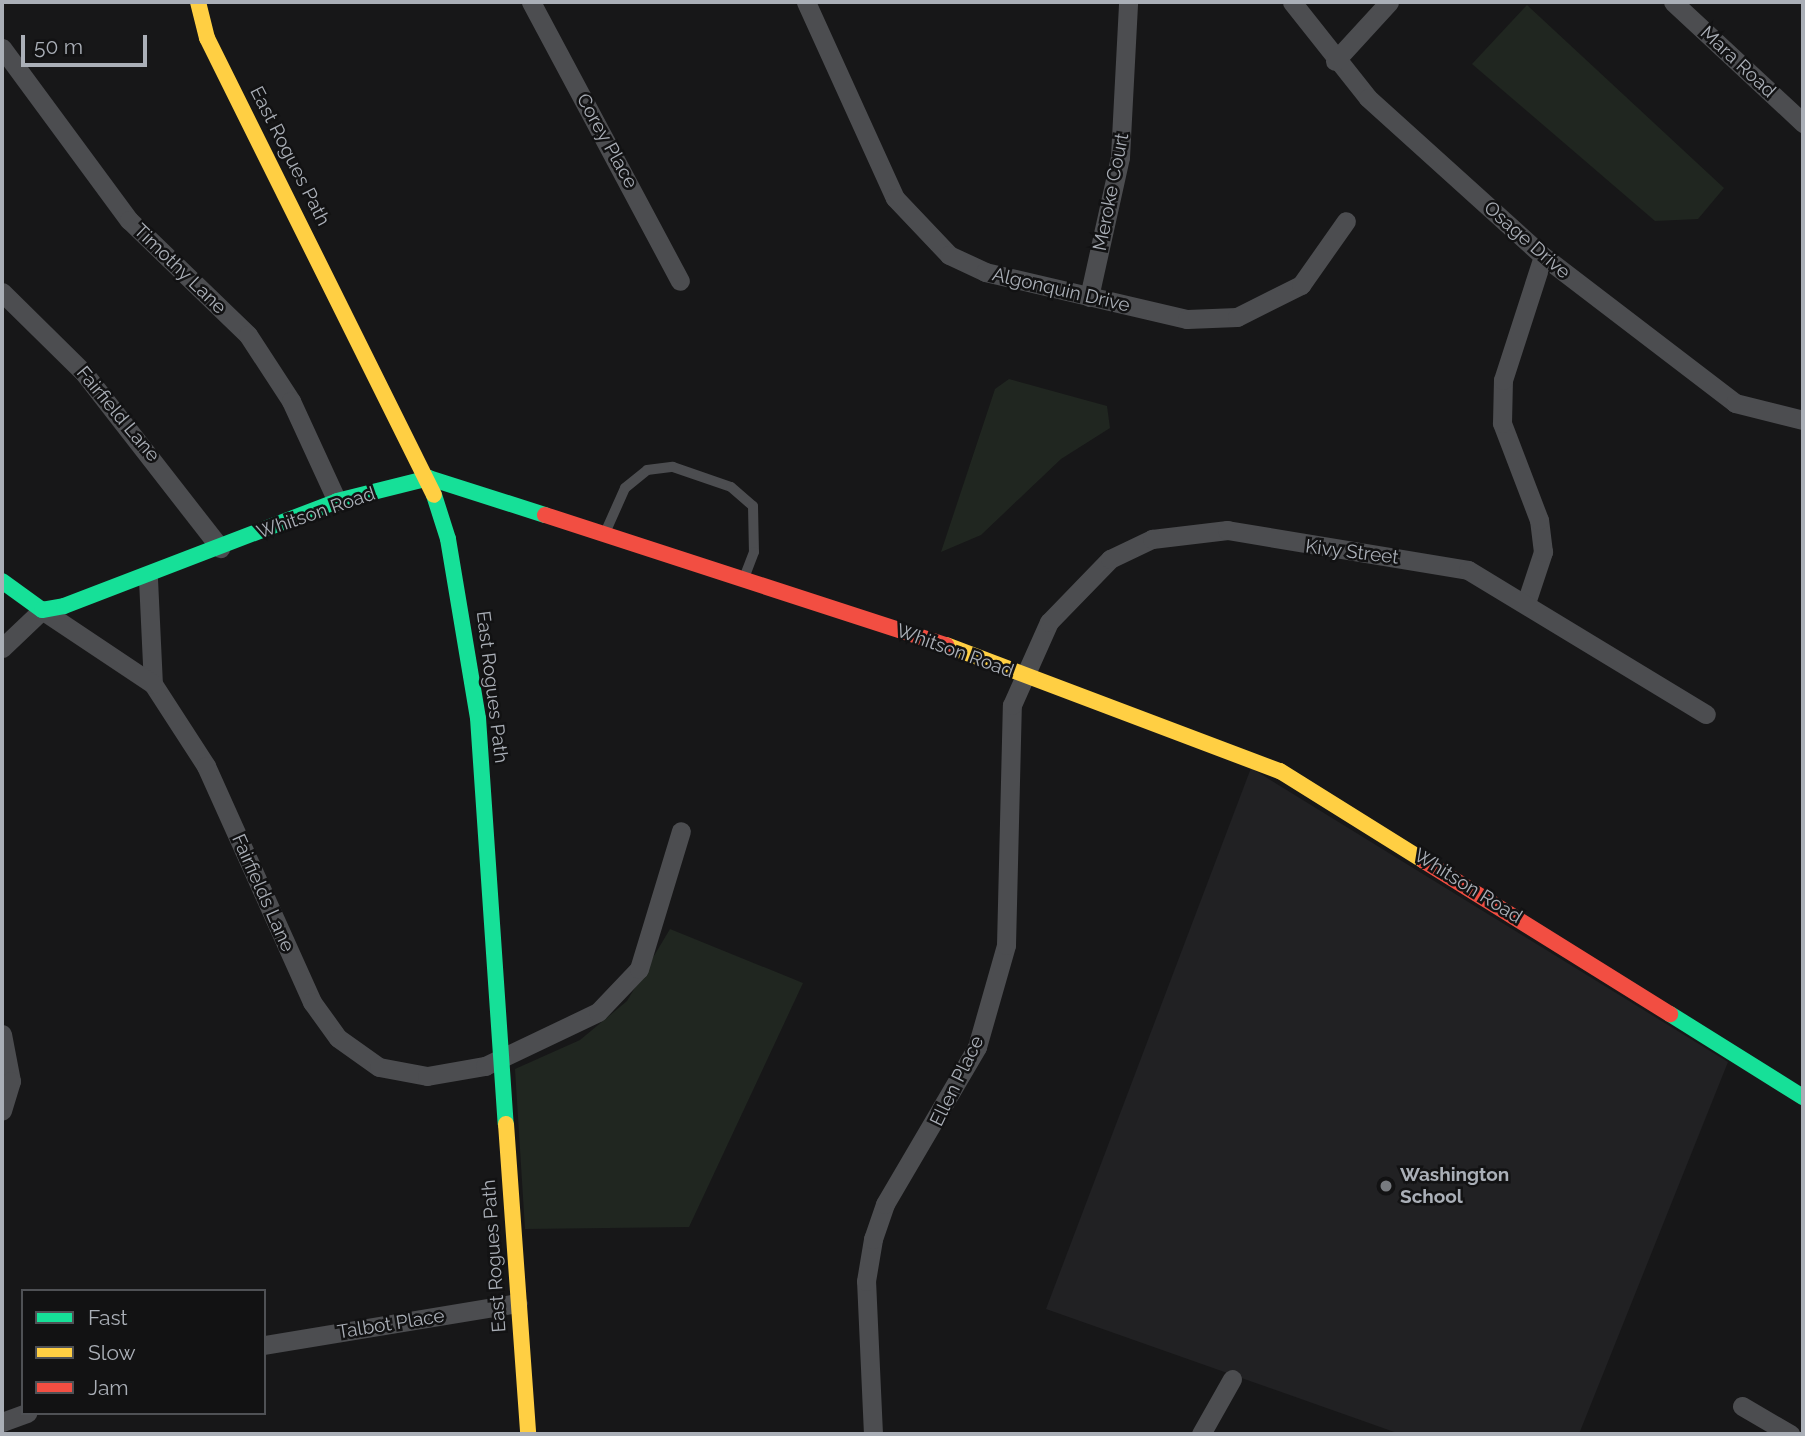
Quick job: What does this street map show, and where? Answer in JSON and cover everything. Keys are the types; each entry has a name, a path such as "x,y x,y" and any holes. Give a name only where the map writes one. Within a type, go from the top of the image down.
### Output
{"street":[{"name":"East Rogues Path","path":"198,2 207,38 429,478 448,540 478,718 528,1434"},
{"name":"Corey Place","path":"531,2 680,281"},
{"name":"Algonquin Drive","path":"806,2 895,198 918,228 949,255 985,272 1187,318 1237,317 1301,285 1346,221"},
{"name":"Meroke Court","path":"1089,297 1120,157 1128,2"},
{"name":"Osage Drive","path":"1292,2 1335,61 1543,256 1734,403 1803,420"},
{"path":"1335,61 1389,2"},
{"name":"Mara Road","path":"1673,2 1803,123"},
{"name":"Timothy Lane","path":"2,48 129,220 248,335 291,401 337,501"},
{"path":"1527,600 1543,552 1539,520 1502,423 1503,380 1543,256"},
{"name":"Fairfield Lane","path":"2,292 84,373 220,548"},
{"name":"Whitson Road","path":"42,610 148,579 337,501 429,478 744,579 1021,675 1280,771 1803,1097"},
{"name":"Kivy Street","path":"1021,675 1049,622 1110,559 1152,539 1189,532 1227,530 1436,562 1468,570 1527,600 1706,714"},
{"path":"148,579 153,684"},
{"path":"2,581 153,684"},
{"path":"2,648 42,610"},
{"name":"Ellen Place","path":"873,1434 866,1281 873,1239 885,1205 961,1080 996,987 1010,901 1006,757 1021,675"},
{"name":"Fairfields Lane","path":"153,684 206,765 312,1002 338,1038 379,1068 402,1074 463,1071 503,1059 598,1012 639,969 681,831"},
{"path":"2,1034 11,1081 2,1111"},
{"name":"Talbot Place","path":"266,1345 518,1303"},
{"path":"1201,1434 1232,1379"},
{"path":"1742,1406 1790,1434"},
{"path":"2,1422 21,1415"}],"lane":[{"path":"605,534 625,488 647,470 673,467 731,487 753,506 754,552 744,579"}],"shaded area":[{"path":"1527,5 1724,188 1698,219 1655,221 1472,64"},
{"path":"1009,379 1107,406 1110,428 1061,459 981,535 941,552 995,389"},
{"name":"Washington School","path":"1251,768 1728,1062 1579,1434 1400,1434 1046,1309"},
{"path":"670,929 803,983 689,1227 525,1229 515,1069 580,1040 627,1001"}],"traffic: fast":[{"path":"2,581 42,610 64,606 337,501 429,478 545,515"},
{"path":"434,495 448,539 478,718 506,1124"},
{"path":"1670,1014 1803,1097"}],"traffic: slow":[{"path":"198,2 207,38 434,495"},
{"path":"946,645 1280,771 1424,861"},
{"path":"506,1124 528,1434"}],"traffic: jam":[{"path":"545,515 946,645"},
{"path":"1424,861 1670,1014"}],"place":[{"name":"Washington School","path":"1386,1186"}]}
